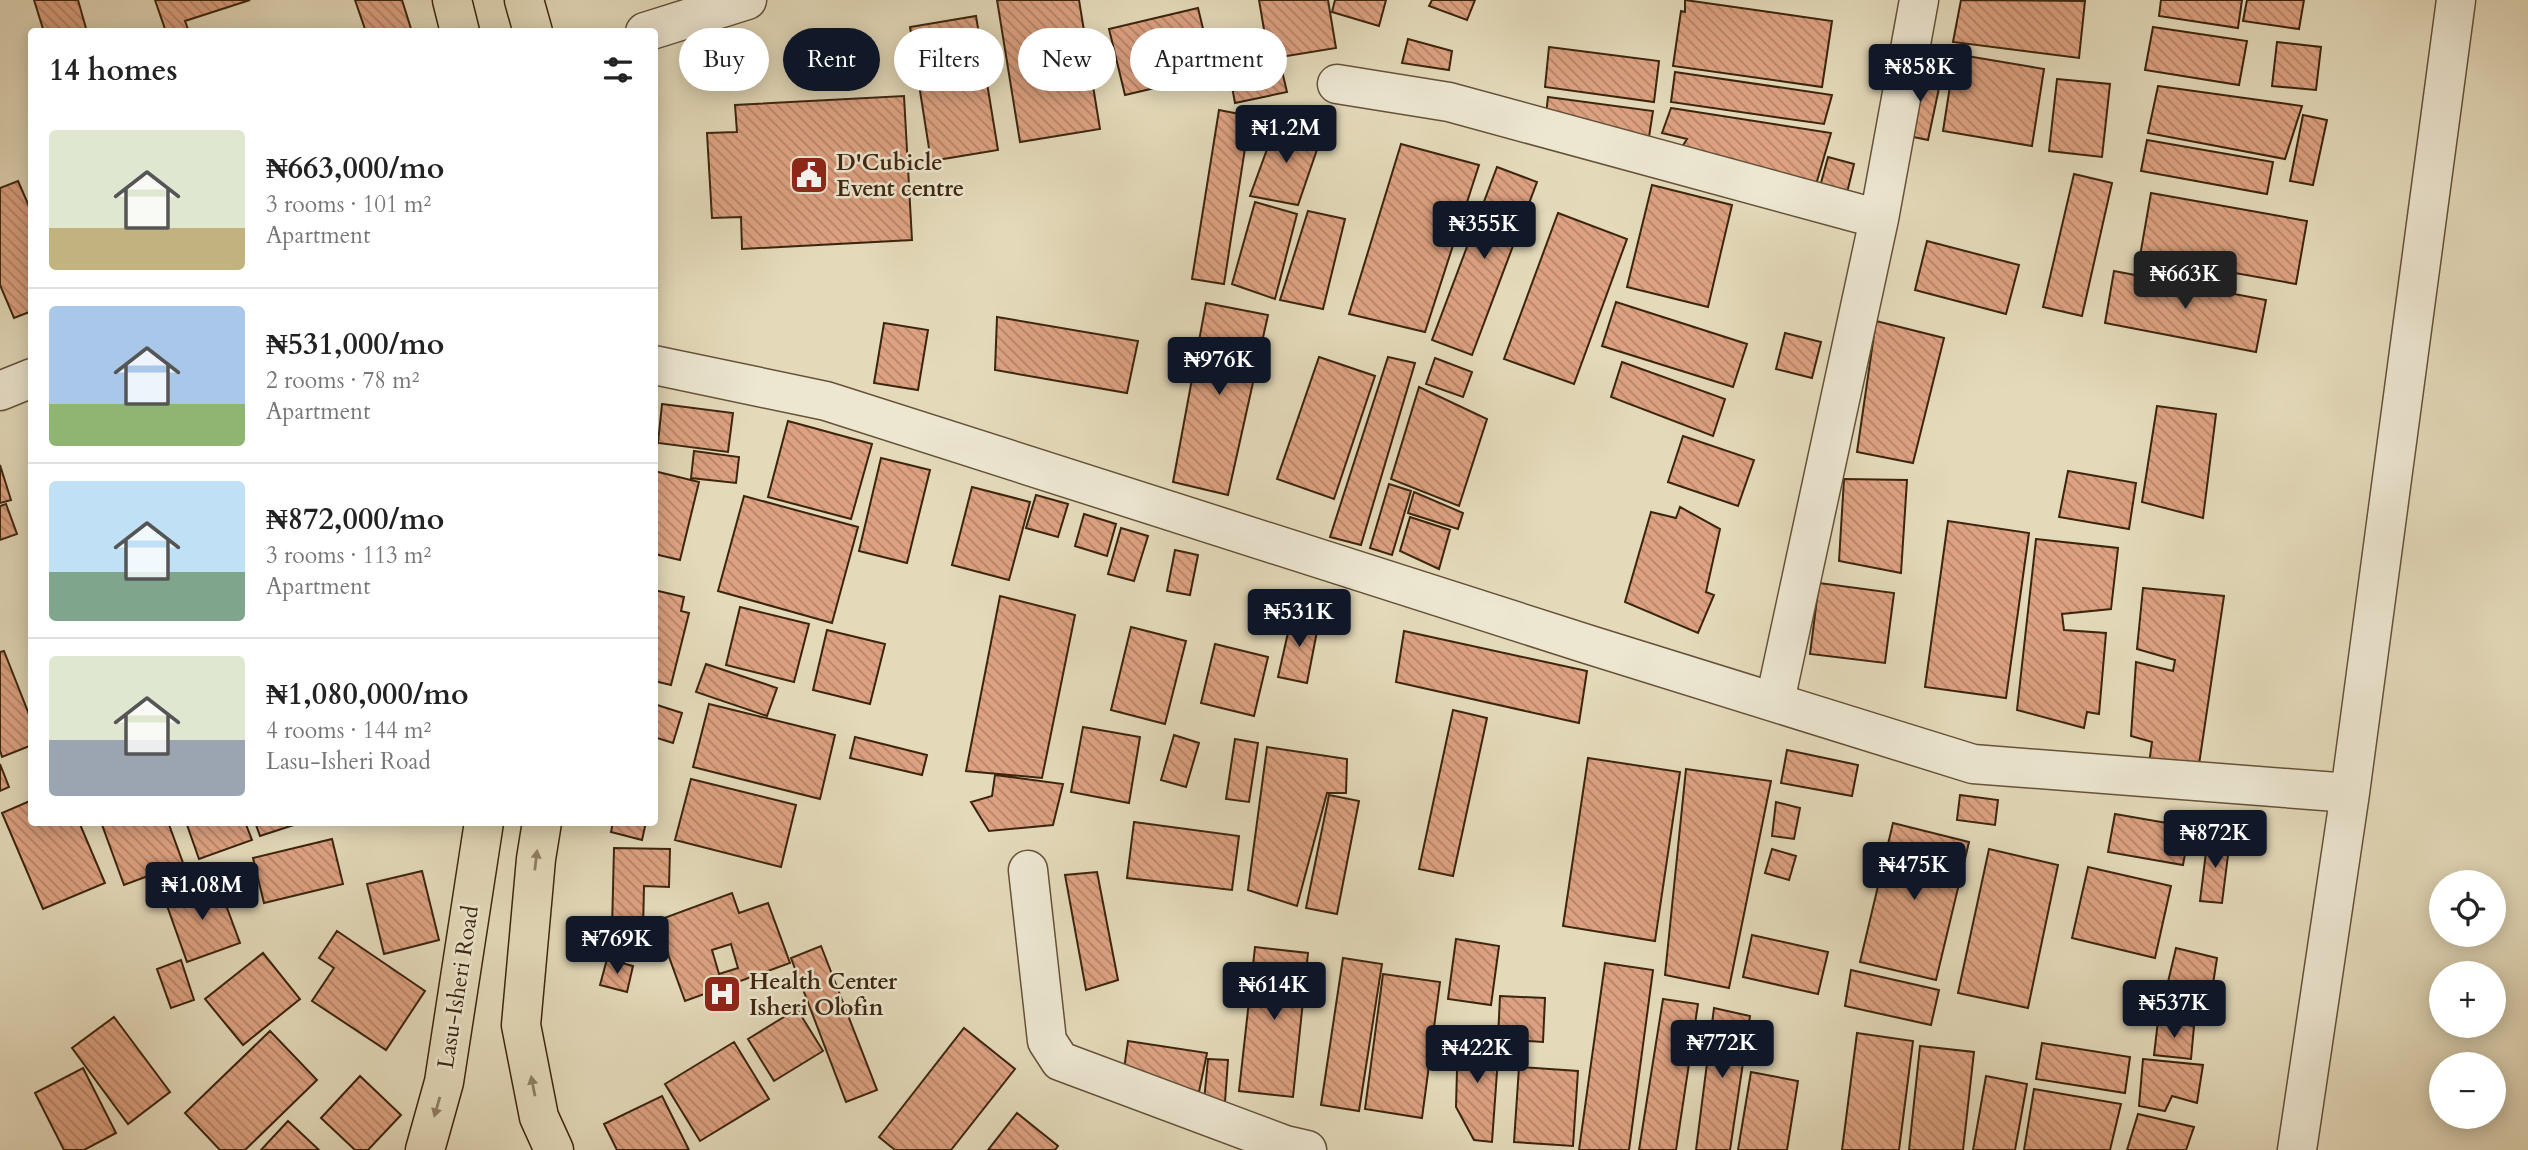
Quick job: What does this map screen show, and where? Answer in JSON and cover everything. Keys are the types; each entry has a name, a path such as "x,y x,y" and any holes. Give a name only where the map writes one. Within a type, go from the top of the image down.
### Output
{"main road":[{"path":"452,0 459,28"},
{"path":"524,0 532,28"},
{"name":"Lasu-Isheri Road","path":"425,1150 444,1082 483,826"},
{"path":"541,826 521,1024 539,1117 554,1150"}],"street":[{"path":"658,28 747,0"},
{"path":"1775,701 1879,219 1919,0"},
{"path":"2297,1150 2350,793 2456,0"},
{"path":"1337,84 1449,102 1879,219"},
{"path":"658,366 826,401 1590,645 1973,764 2350,793"},
{"path":"0,391 28,380"},
{"path":"1028,870 1047,1041 1060,1061 1285,1145 1307,1150"}],"building":[{"path":"34,0 78,0 86,28 43,28"},
{"path":"155,0 250,0 185,21 188,28 165,28"},
{"path":"355,0 402,0 411,28 365,28"},
{"path":"997,0 1079,0 1084,28 1018,28 1018,91 1094,91 1100,129 1020,142 1004,43 1004,28 1002,28"},
{"path":"1259,0 1328,0 1336,48 1287,56 1287,28 1264,28"},
{"path":"1335,0 1386,0 1379,26 1332,12"},
{"path":"1432,0 1475,0 1467,20 1429,6"},
{"path":"1685,0 1832,21 1822,87 1673,66 1681,11 1685,12"},
{"path":"1961,0 2085,1 2079,58 1953,42"},
{"path":"2161,0 2242,0 2238,28 2159,16"},
{"path":"2247,0 2304,0 2299,29 2243,21"},
{"path":"1198,8 1203,28 1130,28 1130,91 1142,91 1125,95 1116,58 1116,28 1113,28"},
{"path":"976,16 978,28 910,28"},
{"path":"2153,27 2247,41 2239,85 2145,70"},
{"path":"1408,39 1452,51 1449,70 1402,63"},
{"path":"2277,42 2321,47 2316,90 2272,86"},
{"path":"1549,47 1659,61 1654,102 1545,87"},
{"path":"1955,54 2044,69 2032,146 1943,131"},
{"path":"1913,67 1942,74 1928,140 1899,134"},
{"path":"1675,72 1832,95 1824,124 1671,102"},
{"path":"2057,79 2110,84 2102,157 2049,151"},
{"path":"2158,86 2302,106 2285,159 2148,133"},
{"path":"920,91 988,91 998,150 931,161"},
{"path":"1233,91 1287,92 1235,103"},
{"name":"D'Cubicle Event centre","path":"904,96 912,240 742,249 741,217 712,218 707,133 737,132 735,105"},
{"path":"1548,97 1653,111 1649,137 1545,124"},
{"path":"1671,108 1831,133 1815,188 1679,152 1687,139 1662,133"},
{"path":"1219,110 1250,116 1224,284 1192,279"},
{"path":"2303,115 2327,120 2313,185 2290,181"},
{"path":"1277,122 1322,135 1298,205 1250,196"},
{"path":"2147,140 2273,162 2267,194 2141,171"},
{"path":"1401,144 1479,165 1425,332 1349,314"},
{"path":"1828,157 1854,164 1845,201 1818,194"},
{"path":"1497,167 1537,182 1472,355 1432,340"},
{"path":"2074,174 2112,183 2082,316 2043,307"},
{"path":"18,181 28,204 28,313 14,318 0,285 0,188"},
{"path":"1652,185 1732,205 1708,307 1627,287"},
{"path":"2151,193 2307,221 2296,284 2140,256"},
{"path":"1255,202 1297,214 1275,299 1232,284"},
{"path":"1308,211 1345,219 1323,309 1280,300"},
{"path":"1558,213 1627,239 1574,384 1504,359"},
{"path":"1927,241 2019,265 2006,314 1915,290"},
{"path":"2114,271 2266,300 2256,352 2105,323"},
{"path":"1616,302 1747,344 1733,387 1602,346"},
{"path":"1206,303 1268,315 1228,495 1173,482"},
{"path":"997,317 1138,341 1127,393 995,370"},
{"path":"1876,321 1944,338 1913,463 1857,452"},
{"path":"884,323 928,330 918,390 874,383"},
{"path":"1785,333 1821,342 1812,378 1776,369"},
{"path":"1319,357 1375,376 1334,499 1277,479"},
{"path":"1388,357 1415,363 1361,545 1330,537"},
{"path":"1435,358 1472,372 1463,397 1426,384"},
{"path":"1622,362 1725,399 1713,436 1611,397"},
{"path":"1419,387 1487,419 1459,506 1391,479"},
{"path":"662,404 733,413 728,452 658,443"},
{"path":"2157,406 2216,414 2203,518 2142,502"},
{"path":"788,421 872,444 851,519 768,497"},
{"path":"1683,436 1754,460 1738,506 1668,482"},
{"path":"694,451 739,457 736,483 691,478"},
{"path":"881,458 930,470 907,563 859,551"},
{"path":"0,465 11,500 0,503"},
{"path":"2068,471 2136,483 2129,529 2059,517"},
{"path":"658,472 699,482 680,560 658,555"},
{"path":"1844,479 1907,480 1901,573 1839,561"},
{"path":"1389,484 1411,491 1392,555 1370,548"},
{"path":"972,487 1030,502 1009,580 952,565"},
{"path":"1414,492 1463,513 1458,529 1408,513"},
{"path":"1036,495 1068,504 1058,537 1026,528"},
{"path":"744,496 858,527 832,623 718,591"},
{"path":"6,504 17,534 0,540 0,506"},
{"path":"1680,507 1720,529 1706,592 1714,595 1698,633 1625,602 1651,512 1676,518"},
{"path":"1084,514 1116,524 1107,556 1075,546"},
{"path":"1410,517 1450,530 1439,569 1400,551"},
{"path":"1948,521 2029,533 2006,698 1925,687"},
{"path":"1121,528 1148,536 1134,581 1108,574"},
{"path":"2036,539 2118,548 2111,609 2062,614 2064,630 2106,633 2099,714 2087,712 2084,728 2017,710"},
{"path":"1175,550 1198,555 1190,595 1167,591"},
{"path":"1819,583 1894,593 1885,663 1810,654"},
{"path":"2143,588 2224,596 2197,778 2148,771 2152,742 2131,736 2136,662 2173,671 2175,660 2137,649"},
{"path":"658,591 684,597 681,611 689,613 671,685 658,682"},
{"path":"1000,596 1075,615 1042,778 966,771"},
{"path":"740,607 809,624 794,682 726,665"},
{"path":"1292,615 1319,621 1307,683 1278,677"},
{"path":"1131,627 1186,641 1165,724 1111,710"},
{"path":"827,630 885,644 870,704 813,690"},
{"path":"1404,631 1587,671 1579,723 1396,682"},
{"path":"1215,644 1268,657 1254,716 1201,703"},
{"path":"4,651 28,712 28,747 2,757 0,750 0,652"},
{"path":"706,664 777,688 767,716 696,692"},
{"path":"709,704 835,735 820,799 693,767"},
{"path":"658,705 682,713 673,743 658,738"},
{"path":"1453,710 1487,718 1453,876 1419,869"},
{"path":"1083,727 1140,737 1129,803 1071,792"},
{"path":"1174,735 1199,743 1186,787 1161,780"},
{"path":"855,737 927,755 922,775 850,758"},
{"path":"1235,739 1258,743 1249,802 1226,799"},
{"path":"1267,747 1347,759 1346,793 1327,793 1297,906 1248,890"},
{"path":"1787,750 1858,765 1852,796 1781,783"},
{"path":"1588,758 1680,772 1655,941 1563,926"},
{"path":"0,764 9,787 0,791"},
{"path":"1686,769 1771,781 1729,988 1665,975"},
{"path":"995,775 1063,784 1053,825 989,831 971,802 992,796"},
{"path":"691,779 796,805 781,867 675,840"},
{"path":"1329,795 1359,801 1337,914 1306,908"},
{"path":"1960,795 1998,800 1995,825 1957,820"},
{"path":"28,802 28,826 81,826 105,883 43,909 2,813"},
{"path":"1776,802 1800,808 1794,839 1772,836"},
{"path":"2115,814 2190,827 2183,865 2108,852"},
{"path":"1134,822 1239,836 1232,890 1127,878"},
{"path":"1893,823 1969,842 1936,980 1860,962"},
{"path":"102,826 169,826 183,863 124,885"},
{"path":"187,826 247,826 252,840 199,859"},
{"path":"256,826 291,826 260,836"},
{"path":"612,826 645,826 642,840 611,832"},
{"path":"2208,836 2230,839 2222,903 2200,901"},
{"path":"332,839 343,884 264,903 253,858"},
{"path":"614,848 670,849 669,887 644,886 643,930 612,929"},
{"path":"1772,849 1796,856 1789,880 1765,873"},
{"path":"1989,849 2058,865 2028,1008 1958,993"},
{"path":"2088,867 2171,886 2155,958 2072,938"},
{"path":"422,871 439,940 384,954 367,884"},
{"path":"1097,872 1118,980 1086,990 1065,875"},
{"path":"217,881 240,943 187,962 165,900"},
{"path":"732,893 739,913 768,903 790,963 685,1001 656,921","holes":["731,944 738,968 719,974 712,950"]},
{"path":"337,931 425,991 386,1050 312,1001 334,968 319,958"},
{"path":"1752,935 1828,952 1818,994 1743,977"},
{"path":"1456,939 1499,946 1491,1005 1448,999"},
{"path":"821,946 877,1090 846,1102 791,958"},
{"path":"1255,947 1308,953 1293,1097 1239,1091"},
{"path":"2176,948 2217,958 2207,1023 2160,1016"},
{"path":"263,953 300,999 243,1045 205,999"},
{"path":"1343,958 1382,964 1359,1111 1321,1105"},
{"path":"607,959 633,966 627,992 600,985"},
{"path":"181,960 194,1000 171,1008 157,969"},
{"path":"1605,963 1653,970 1629,1150 1579,1150"},
{"path":"1851,970 1939,990 1931,1025 1845,1006"},
{"path":"1383,974 1440,982 1422,1118 1365,1109"},
{"path":"1500,996 1545,998 1543,1042 1498,1039"},
{"path":"1663,999 1698,1004 1676,1150 1639,1150"},
{"path":"1714,1008 1750,1016 1730,1150 1696,1150"},
{"path":"797,1009 823,1051 774,1081 748,1039"},
{"path":"114,1017 170,1092 128,1124 72,1048"},
{"path":"2158,1021 2194,1026 2191,1059 2154,1055"},
{"path":"964,1028 1015,1069 951,1150 895,1150 879,1137"},
{"path":"270,1031 317,1080 245,1150 220,1150 185,1113"},
{"path":"1857,1033 1913,1041 1899,1150 1842,1150"},
{"path":"1458,1034 1499,1044 1492,1142 1474,1140 1456,1107"},
{"path":"1128,1041 1207,1053 1199,1092 1123,1076"},
{"path":"734,1042 769,1099 700,1141 665,1084"},
{"path":"2042,1043 2130,1057 2125,1093 2036,1079"},
{"path":"1920,1046 1974,1052 1963,1150 1909,1150"},
{"path":"1208,1059 1228,1060 1225,1102 1204,1101"},
{"path":"2143,1059 2203,1065 2197,1103 2172,1096 2165,1111 2139,1106"},
{"path":"1519,1067 1578,1071 1573,1146 1514,1142"},
{"path":"83,1068 116,1133 84,1150 64,1150 35,1093"},
{"path":"1751,1072 1798,1081 1787,1150 1738,1150"},
{"path":"360,1076 401,1115 368,1150 355,1150 321,1118"},
{"path":"1986,1076 2027,1084 2015,1150 1973,1150"},
{"path":"2034,1089 2121,1104 2110,1150 2024,1150"},
{"path":"662,1096 689,1150 617,1150 604,1124"},
{"path":"1017,1113 1058,1146 1055,1150 988,1150"},
{"path":"2138,1114 2194,1127 2186,1150 2127,1150"},
{"path":"288,1121 319,1150 261,1150"}],"place":[{"name":"D'Cubicle Event centre","path":"809,175"},
{"name":"Health Center Isheri Olofin","path":"722,994"}]}
